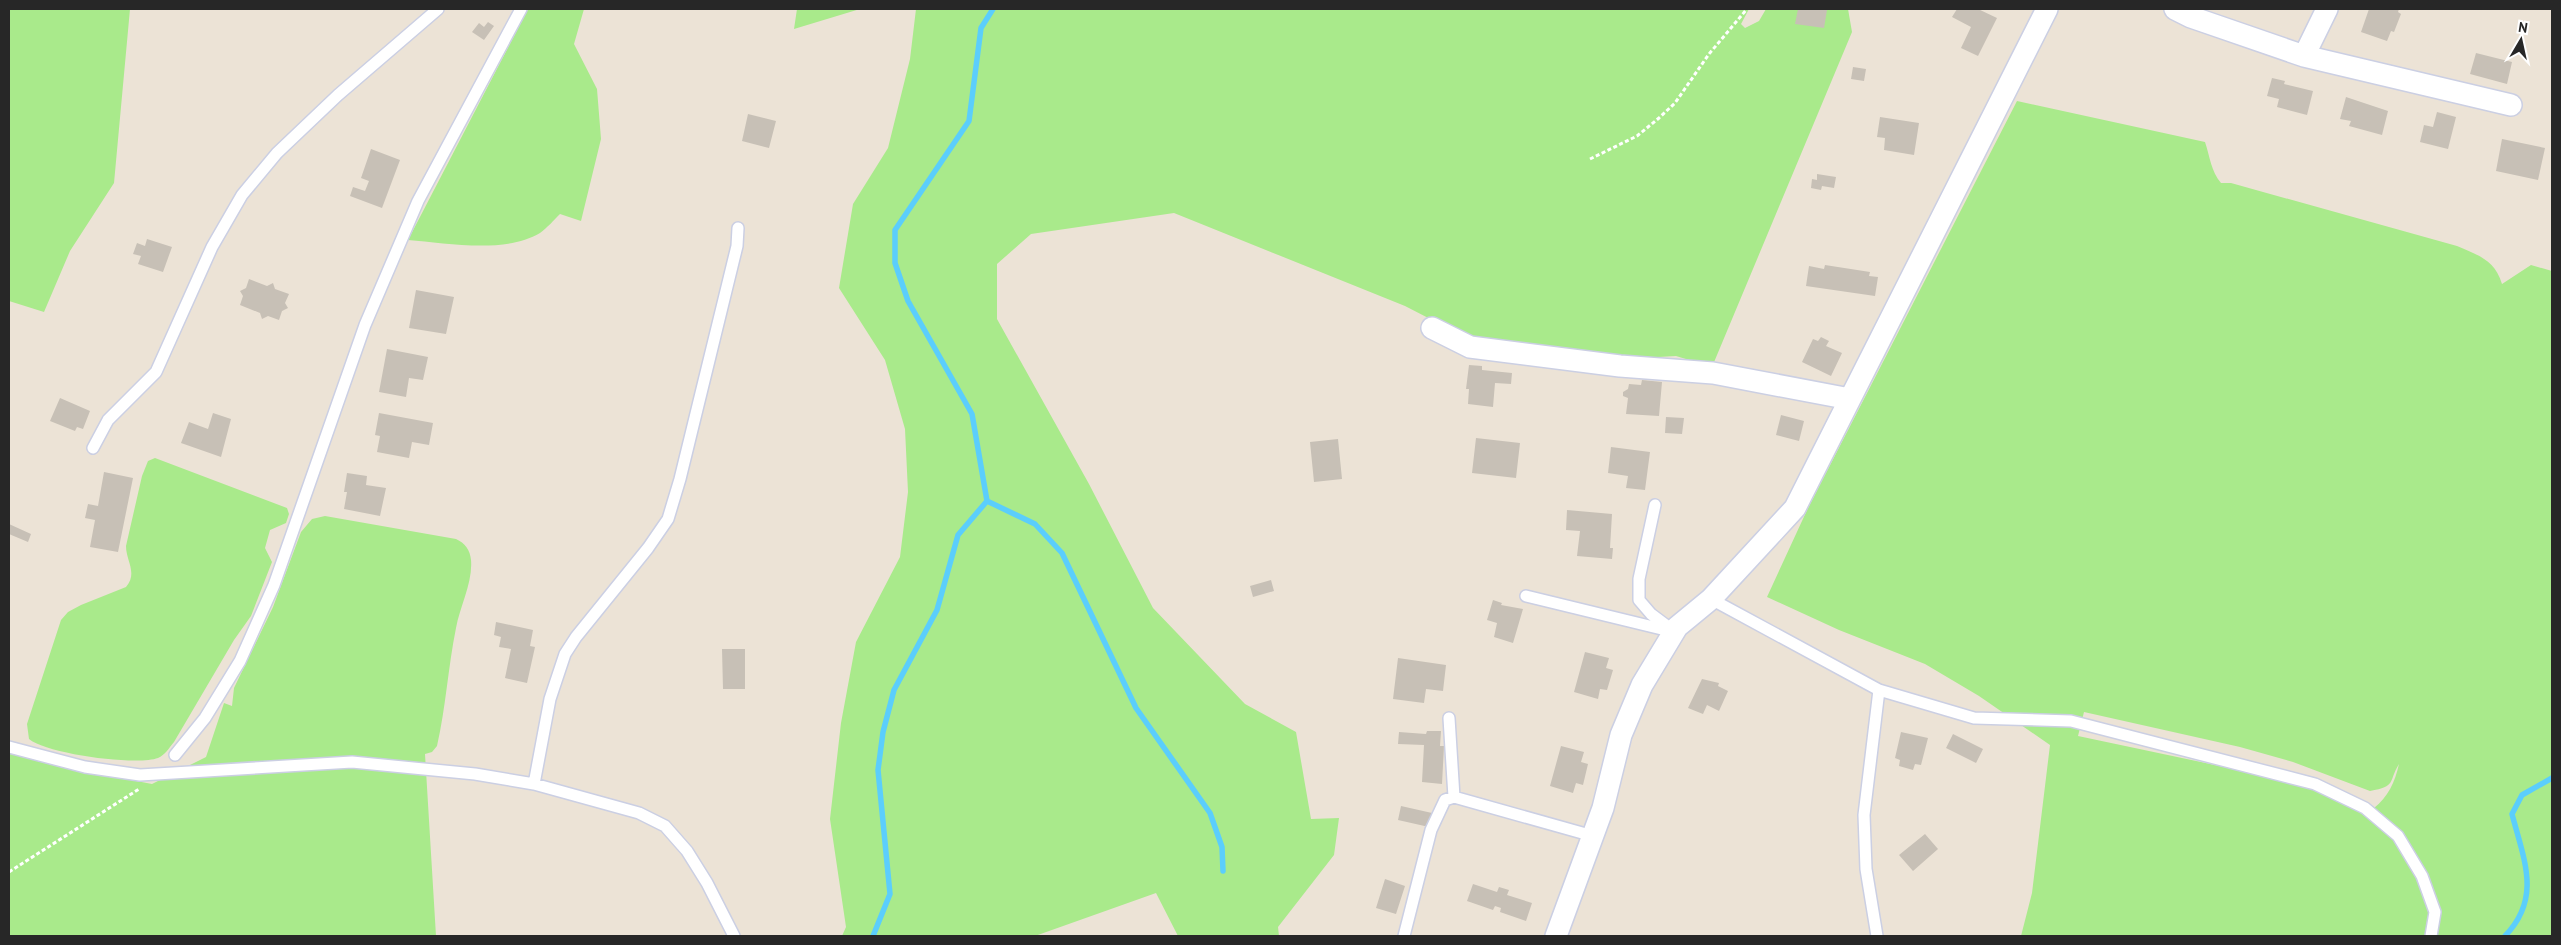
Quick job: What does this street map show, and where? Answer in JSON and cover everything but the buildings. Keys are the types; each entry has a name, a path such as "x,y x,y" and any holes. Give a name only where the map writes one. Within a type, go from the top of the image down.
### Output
{"street":[{"path":"1556,936 1603,808 1621,735 1642,685 1674,632 1710,598 1796,508 2046,9"},
{"path":"2174,9 2191,17 2304,56 2511,105"},
{"path":"2304,56 2327,9"},
{"path":"1432,328 1470,347 1620,366 1712,373 1850,399"}],"lane":[{"path":"93,448 108,420 156,372 212,247 242,195 283,147 338,95 438,9"},
{"path":"175,755 205,718 240,661 274,585 364,325 414,210 521,9"},
{"path":"534,784 550,699 565,654 576,637 648,548 668,519 680,479 735,256 738,228"},
{"path":"1656,505 1639,579 1639,600 1651,614 1674,632"},
{"path":"1526,596 1674,632"},
{"path":"1710,598 1879,690 1974,718 2070,720 2315,784 2364,808 2398,836 2422,876 2435,912 2431,936"},
{"path":"1877,936 1866,869 1864,815 1879,690"},
{"path":"1449,718 1454,797"},
{"path":"9,748 85,767 140,775 164,772 352,762 475,774 534,784 639,812 665,826 687,851 707,883 734,936"},
{"path":"1404,936 1431,830 1445,800 1454,797 1593,836"}],"path":[{"path":"1590,159 1637,136 1675,103 1709,54 1747,9"},
{"path":"9,872 164,772"}],"green space":[{"path":"9,9 130,9 114,183 70,251 44,312 9,301"},
{"path":"528,9 584,9 574,44 597,89 601,139 581,221 560,214 540,233 526,239 493,245 458,245 408,240"},
{"path":"797,9 860,9 794,29"},
{"path":"916,9 1749,9 1741,24 1745,28 1759,21 1766,9 1848,9 1852,32 1712,367 1676,356 1640,358 1473,341 1405,306 1174,213 1031,234 997,264 997,319 1089,484 1153,608 1245,704 1296,732 1311,819 1339,818 1334,855 1278,927 1279,936 1178,936 1156,893 1035,936 842,936 846,927 830,819 841,723 856,642 900,557 908,492 905,429 885,360 839,288 853,204 888,148 910,59"},
{"path":"2017,101 2205,142 2213,169 2221,183 2231,183 2457,246 2485,259 2495,269 2502,284 2531,265 2552,271 2552,936 2021,936 2032,893 2050,745 1979,696 1925,664 1839,630 1767,597 1808,508","holes":["2084,712 2240,747 2293,762 2370,791 2388,785 2399,764 2390,789 2374,808 2319,787 2078,736"]},
{"path":"155,458 287,508 289,514 286,523 270,530 265,548 272,562 251,616 234,640 174,742 160,757 131,761 92,757 72,754 39,744 29,739 27,724 61,620 68,612 126,587 129,582 131,572 126,546 142,476 148,461"},
{"path":"325,516 456,539 467,547 470,553 470,577 456,628 437,746 432,752 425,754 436,936 9,936 9,753 58,766 152,784 206,757 224,703 232,706 234,688 273,607 301,532 312,519"}],"waterway":[{"path":"993,9 981,28 969,121 895,230 895,263 908,301 972,414 987,501 1035,524 1062,553 1136,708 1210,813 1222,847 1223,871"},
{"path":"873,936 890,894 878,770 883,732 894,690 937,610 958,535 987,501"},
{"path":"2505,936 2516,922 2527,893 2525,863 2512,814 2522,795 2552,778"}]}
